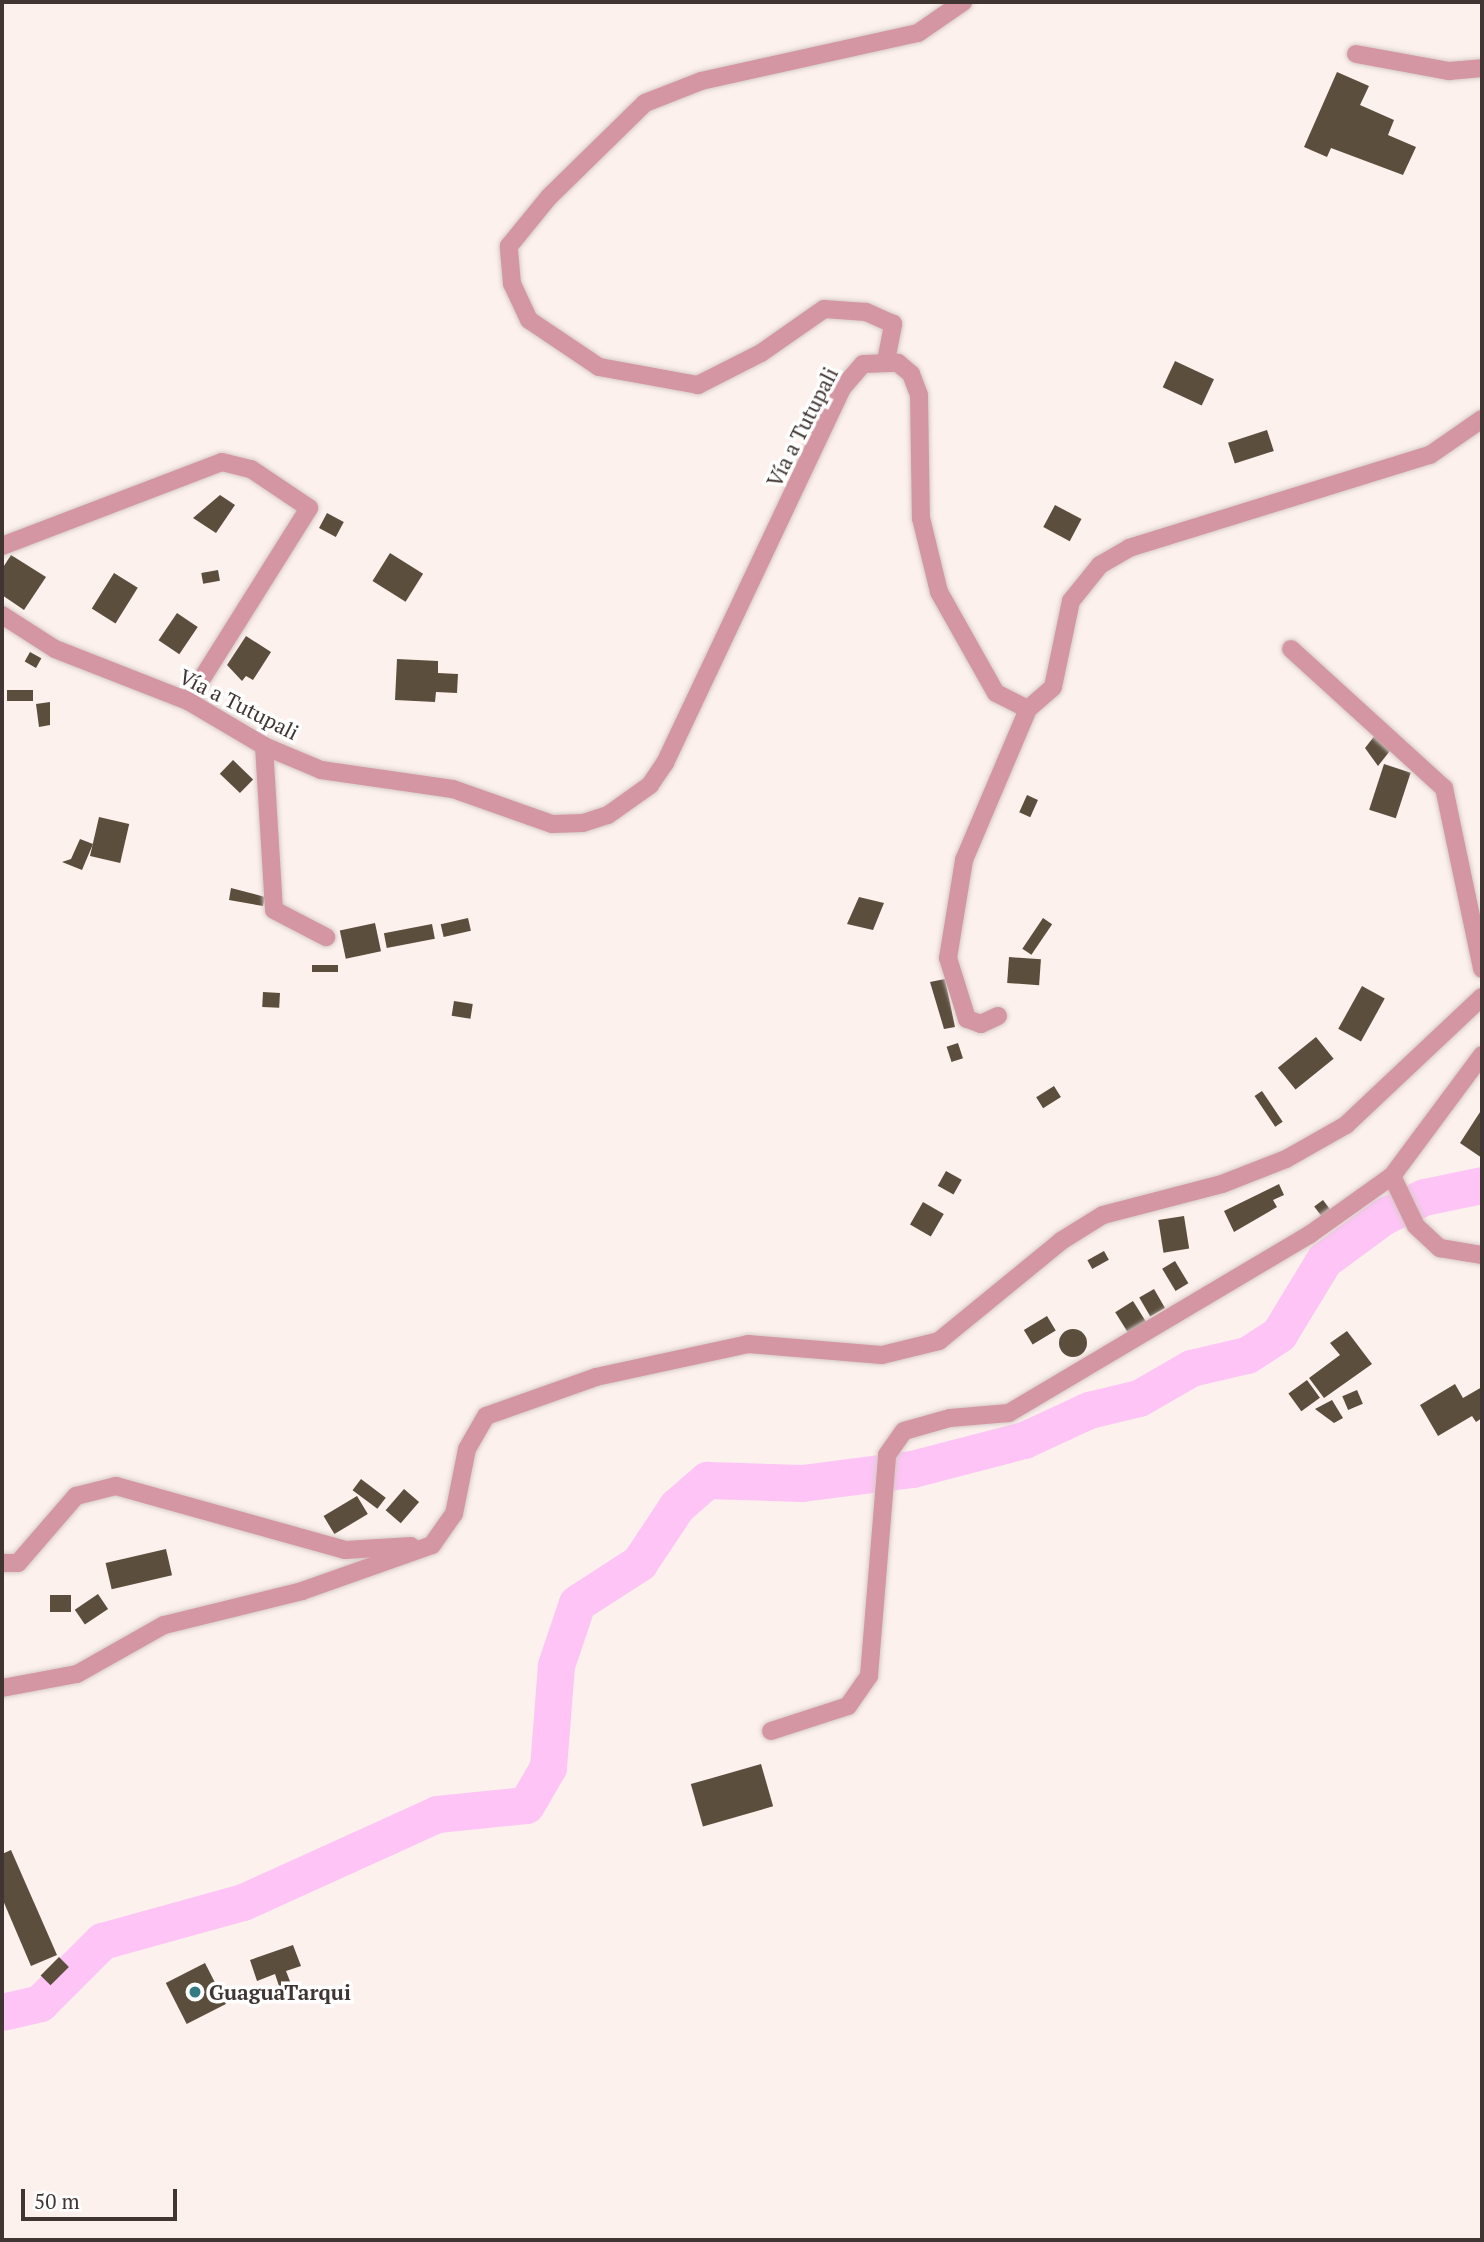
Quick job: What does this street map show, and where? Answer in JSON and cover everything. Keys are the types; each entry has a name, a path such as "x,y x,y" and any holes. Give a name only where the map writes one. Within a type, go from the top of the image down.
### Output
{"street":[{"path":"963,2 918,33 701,81 645,103 549,197 509,247 512,284 529,320 599,367 698,385 761,353 824,309 866,312 893,324 886,361 905,368 919,395 921,517 939,592 996,693 1028,709"},
{"path":"1356,54 1449,71 1482,68"},
{"name":"Vía a Tutupali","path":"2,615 55,649 188,701 264,746 321,770 453,789 552,824 608,815 650,785 665,764 843,387 863,364 886,361"},
{"path":"998,1016 981,1024 967,1019 948,958 964,860 1028,709 1053,687 1071,601 1100,565 1129,548 1430,455 1482,419"},
{"path":"2,546 222,462 251,469 309,508 188,701"},
{"path":"1291,649 1444,788 1482,969"},
{"path":"264,746 274,910 326,937"},
{"path":"2,1688 77,1674 164,1625 302,1591 432,1545 454,1514 467,1449 486,1416 596,1377 748,1344 882,1354 939,1341 1061,1241 1103,1215 1222,1184 1286,1159 1346,1125 1482,997"},
{"path":"771,1731 848,1706 869,1676 876,1547 888,1488 888,1464 904,1431 950,1418 1009,1413 1396,1184 1482,1055"},
{"path":"1396,1184 1416,1226 1440,1248 1482,1255"},
{"path":"2,1563 18,1563 76,1496 116,1486 345,1550 432,1545"}],"building":[{"path":"1337,72 1369,86 1360,105 1394,120 1388,135 1416,147 1403,175 1331,148 1327,157 1304,147"},
{"path":"1175,361 1214,379 1202,405 1163,387"},
{"path":"1267,430 1274,451 1235,464 1228,443"},
{"path":"220,495 235,505 216,533 193,518"},
{"path":"1055,505 1081,519 1070,541 1043,527"},
{"path":"327,513 344,522 336,537 319,528"},
{"path":"390,553 423,574 406,602 373,581"},
{"path":"11,555 46,577 24,610 2,595 2,569"},
{"path":"218,570 220,581 203,584 201,573"},
{"path":"114,573 138,588 115,623 92,609"},
{"path":"177,613 198,627 179,654 159,640"},
{"path":"246,636 271,652 253,680 246,676 242,681 227,665"},
{"path":"30,652 41,658 36,668 25,662"},
{"path":"397,659 438,661 438,673 458,674 457,693 436,692 435,702 395,700"},
{"path":"7,690 33,690 33,701 7,701"},
{"path":"50,702 50,725 39,727 36,704"},
{"path":"1376,734 1393,747 1378,766 1365,748"},
{"path":"233,760 253,779 240,793 220,774"},
{"path":"1384,764 1411,773 1396,818 1369,810"},
{"path":"1027,795 1038,800 1030,817 1019,812"},
{"path":"99,817 129,824 120,863 90,856"},
{"path":"80,839 93,844 82,870 62,862 71,859"},
{"path":"231,888 265,897 263,906 229,900"},
{"path":"859,897 884,903 873,930 847,924"},
{"path":"468,918 471,931 444,937 441,924"},
{"path":"1043,918 1052,924 1031,955 1022,949"},
{"path":"375,923 381,951 346,959 340,930"},
{"path":"432,924 435,939 387,948 384,933"},
{"path":"1009,957 1041,959 1039,985 1007,983"},
{"path":"312,965 338,965 338,972 312,972"},
{"path":"945,979 955,1027 944,1029 930,982"},
{"path":"1362,986 1385,999 1361,1041 1338,1029"},
{"path":"263,992 280,993 279,1008 262,1007"},
{"path":"454,1001 473,1004 470,1019 452,1016"},
{"path":"1316,1037 1334,1059 1296,1090 1278,1068"},
{"path":"958,1043 963,1058 952,1062 947,1047"},
{"path":"1054,1086 1061,1097 1043,1108 1036,1097"},
{"path":"1262,1091 1283,1122 1275,1127 1255,1096"},
{"path":"1482,1109 1482,1158 1460,1143"},
{"path":"946,1171 962,1180 954,1195 938,1186"},
{"path":"1279,1184 1284,1195 1273,1200 1277,1207 1234,1232 1224,1211"},
{"path":"1323,1200 1332,1212 1323,1219 1314,1207"},
{"path":"923,1202 944,1214 931,1237 910,1225"},
{"path":"1184,1216 1189,1249 1163,1253 1158,1220"},
{"path":"1104,1251 1109,1260 1092,1269 1087,1260"},
{"path":"1175,1261 1188,1283 1176,1291 1162,1269"},
{"path":"1154,1289 1165,1308 1150,1317 1139,1298"},
{"path":"1133,1301 1147,1323 1129,1334 1115,1312"},
{"path":"1047,1316 1056,1331 1033,1344 1024,1330"},
{"path":"1073,1329 1083,1333 1087,1343 1083,1353 1073,1357 1063,1353 1059,1343 1063,1333"},
{"path":"1347,1331 1372,1364 1324,1398 1309,1378 1340,1355 1330,1343"},
{"path":"1307,1380 1320,1398 1301,1411 1288,1394"},
{"path":"1455,1384 1463,1398 1482,1387 1482,1418 1476,1422 1472,1416 1438,1436 1420,1405"},
{"path":"1357,1390 1363,1404 1348,1410 1342,1396"},
{"path":"1332,1400 1343,1418 1334,1423 1315,1409"},
{"path":"361,1479 386,1498 377,1509 353,1490"},
{"path":"404,1489 419,1502 401,1523 386,1510"},
{"path":"357,1496 368,1514 334,1534 324,1516"},
{"path":"166,1549 172,1575 112,1589 106,1563"},
{"path":"98,1594 108,1609 85,1625 75,1610"},
{"path":"50,1595 71,1595 71,1612 50,1612"},
{"path":"761,1764 773,1806 703,1826 691,1784"},
{"path":"11,1850 57,1955 31,1966 2,1898 2,1854"},
{"path":"293,1945 301,1966 286,1971 293,1989 281,1992 275,1974 257,1981 250,1960"},
{"path":"59,1957 69,1967 51,1985 41,1975"},
{"name":"GuaguaTarqui","path":"205,1963 226,2004 187,2024 166,1983"}],"waterway":[{"path":"2,2012 40,2003 102,1941 243,1902 437,1814 526,1805 548,1767 556,1665 577,1603 639,1563 677,1506 707,1480 802,1483 912,1469 1024,1440 1089,1410 1139,1398 1191,1368 1247,1355 1279,1334 1324,1260 1384,1216 1424,1197 1482,1185"}],"place":[{"name":"GuaguaTarqui","path":"195,1992"}]}
